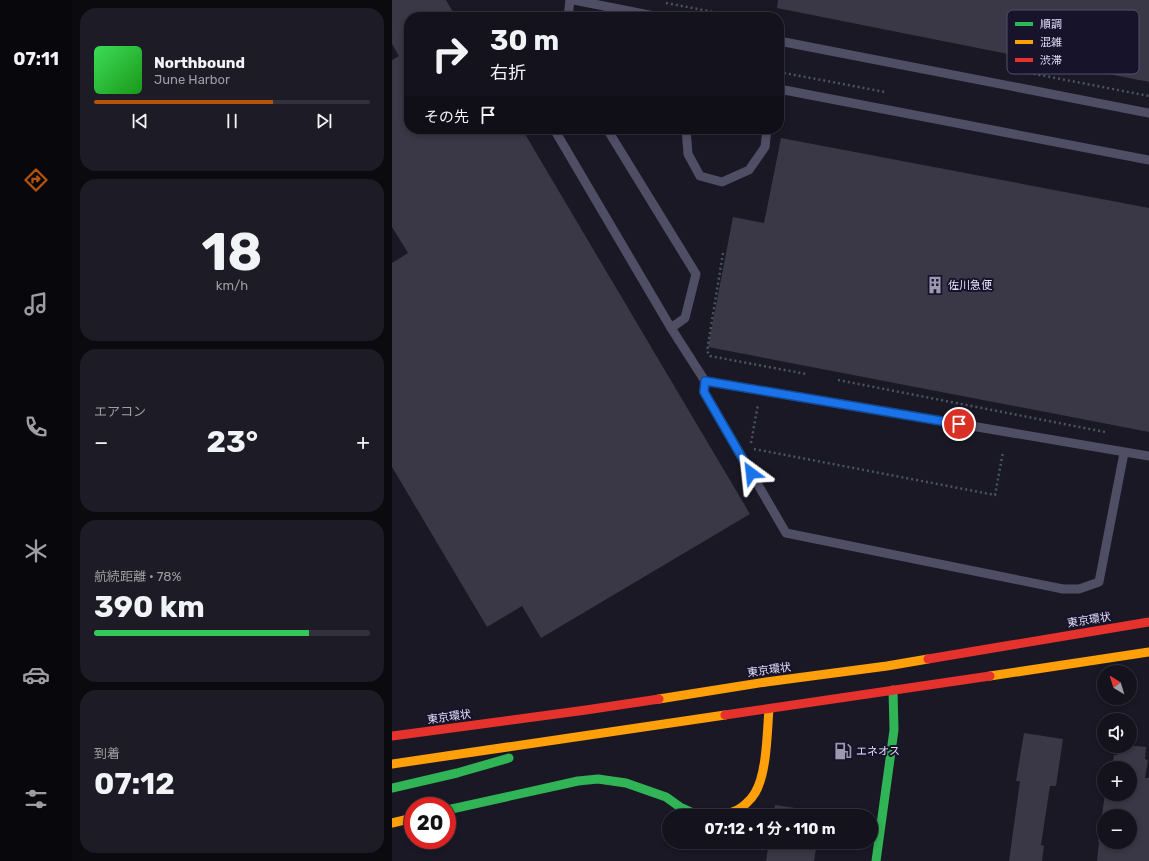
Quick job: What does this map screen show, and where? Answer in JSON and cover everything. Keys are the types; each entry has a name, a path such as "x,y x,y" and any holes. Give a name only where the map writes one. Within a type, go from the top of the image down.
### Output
{"main road":[{"name":"東京環状","path":"392,736 586,710 758,683 888,666 1149,622"},
{"path":"392,764 1149,652"},
{"path":"876,861 894,730 893,690"},
{"path":"740,809 755,794 766,761 769,709"},
{"path":"392,788 457,773 589,734"},
{"path":"456,808 578,781 598,779 626,783 666,797 684,809"},
{"path":"392,823 404,820"}],"lane":[{"path":"569,12 570,0"},
{"path":"574,0 610,3 642,12"},
{"path":"784,43 1149,113"},
{"path":"784,90 1149,160"},
{"path":"557,134 671,328 705,381 704,392 786,532 1063,589 1079,589 1099,582 1124,452"},
{"path":"610,134 696,274 685,318 671,328"},
{"path":"686,134 688,154 700,176 722,182 749,170 765,147 766,134"},
{"path":"705,381 1149,456"}],"path":[{"path":"660,1 715,12"},
{"path":"723,253 707,351 710,356 806,374"},
{"path":"838,380 1108,432"},
{"path":"753,454 750,448 758,404"},
{"path":"750,448 995,495 1003,452"}],"building":[{"path":"392,0 446,0 453,12 404,12 404,134 525,134 750,514 541,638 522,606 487,627 392,467 392,263 408,253 392,227 392,60 399,56 392,44"},
{"path":"778,0 1149,0 1149,82 1109,74 1139,74 1139,10 1007,10 1007,54 777,8"},
{"name":"佐川急便","path":"781,138 1149,208 1149,432 708,347 733,217 764,223"},
{"path":"1024,733 1063,739 1056,786 1050,786 1041,845 1044,846 1042,861 1009,861 1020,781 1016,781"},
{"path":"1137,746 1146,747 1145,759 1148,760 1145,778 1149,778 1149,861 1097,861 1098,849 1137,849 1137,809 1103,809 1104,801 1137,801 1137,761 1113,761 1114,755 1117,755 1117,753 1137,753"},
{"path":"775,805 802,809 774,809"},
{"path":"768,849 816,849 814,861 766,861"}],"traffic: fast":[{"path":"876,861 894,730 893,690"},
{"path":"392,788 457,773 509,758"},
{"path":"456,808 578,781 598,779 626,783 666,797 684,809"}],"traffic: slow":[{"path":"990,676 1149,652"},
{"path":"659,699 928,659"},
{"path":"738,809 755,793 759,785 764,764 769,709"},
{"path":"392,764 725,715"},
{"path":"392,823 404,820"}],"traffic: jam":[{"path":"928,659 1149,622"},
{"path":"725,715 990,676"},
{"path":"392,736 659,699"}],"place":[{"name":"佐川急便","path":"935,285"},
{"name":"エネオス","path":"843,751"}],"route":[{"path":"751,473 704,392 705,381 959,424"}]}
